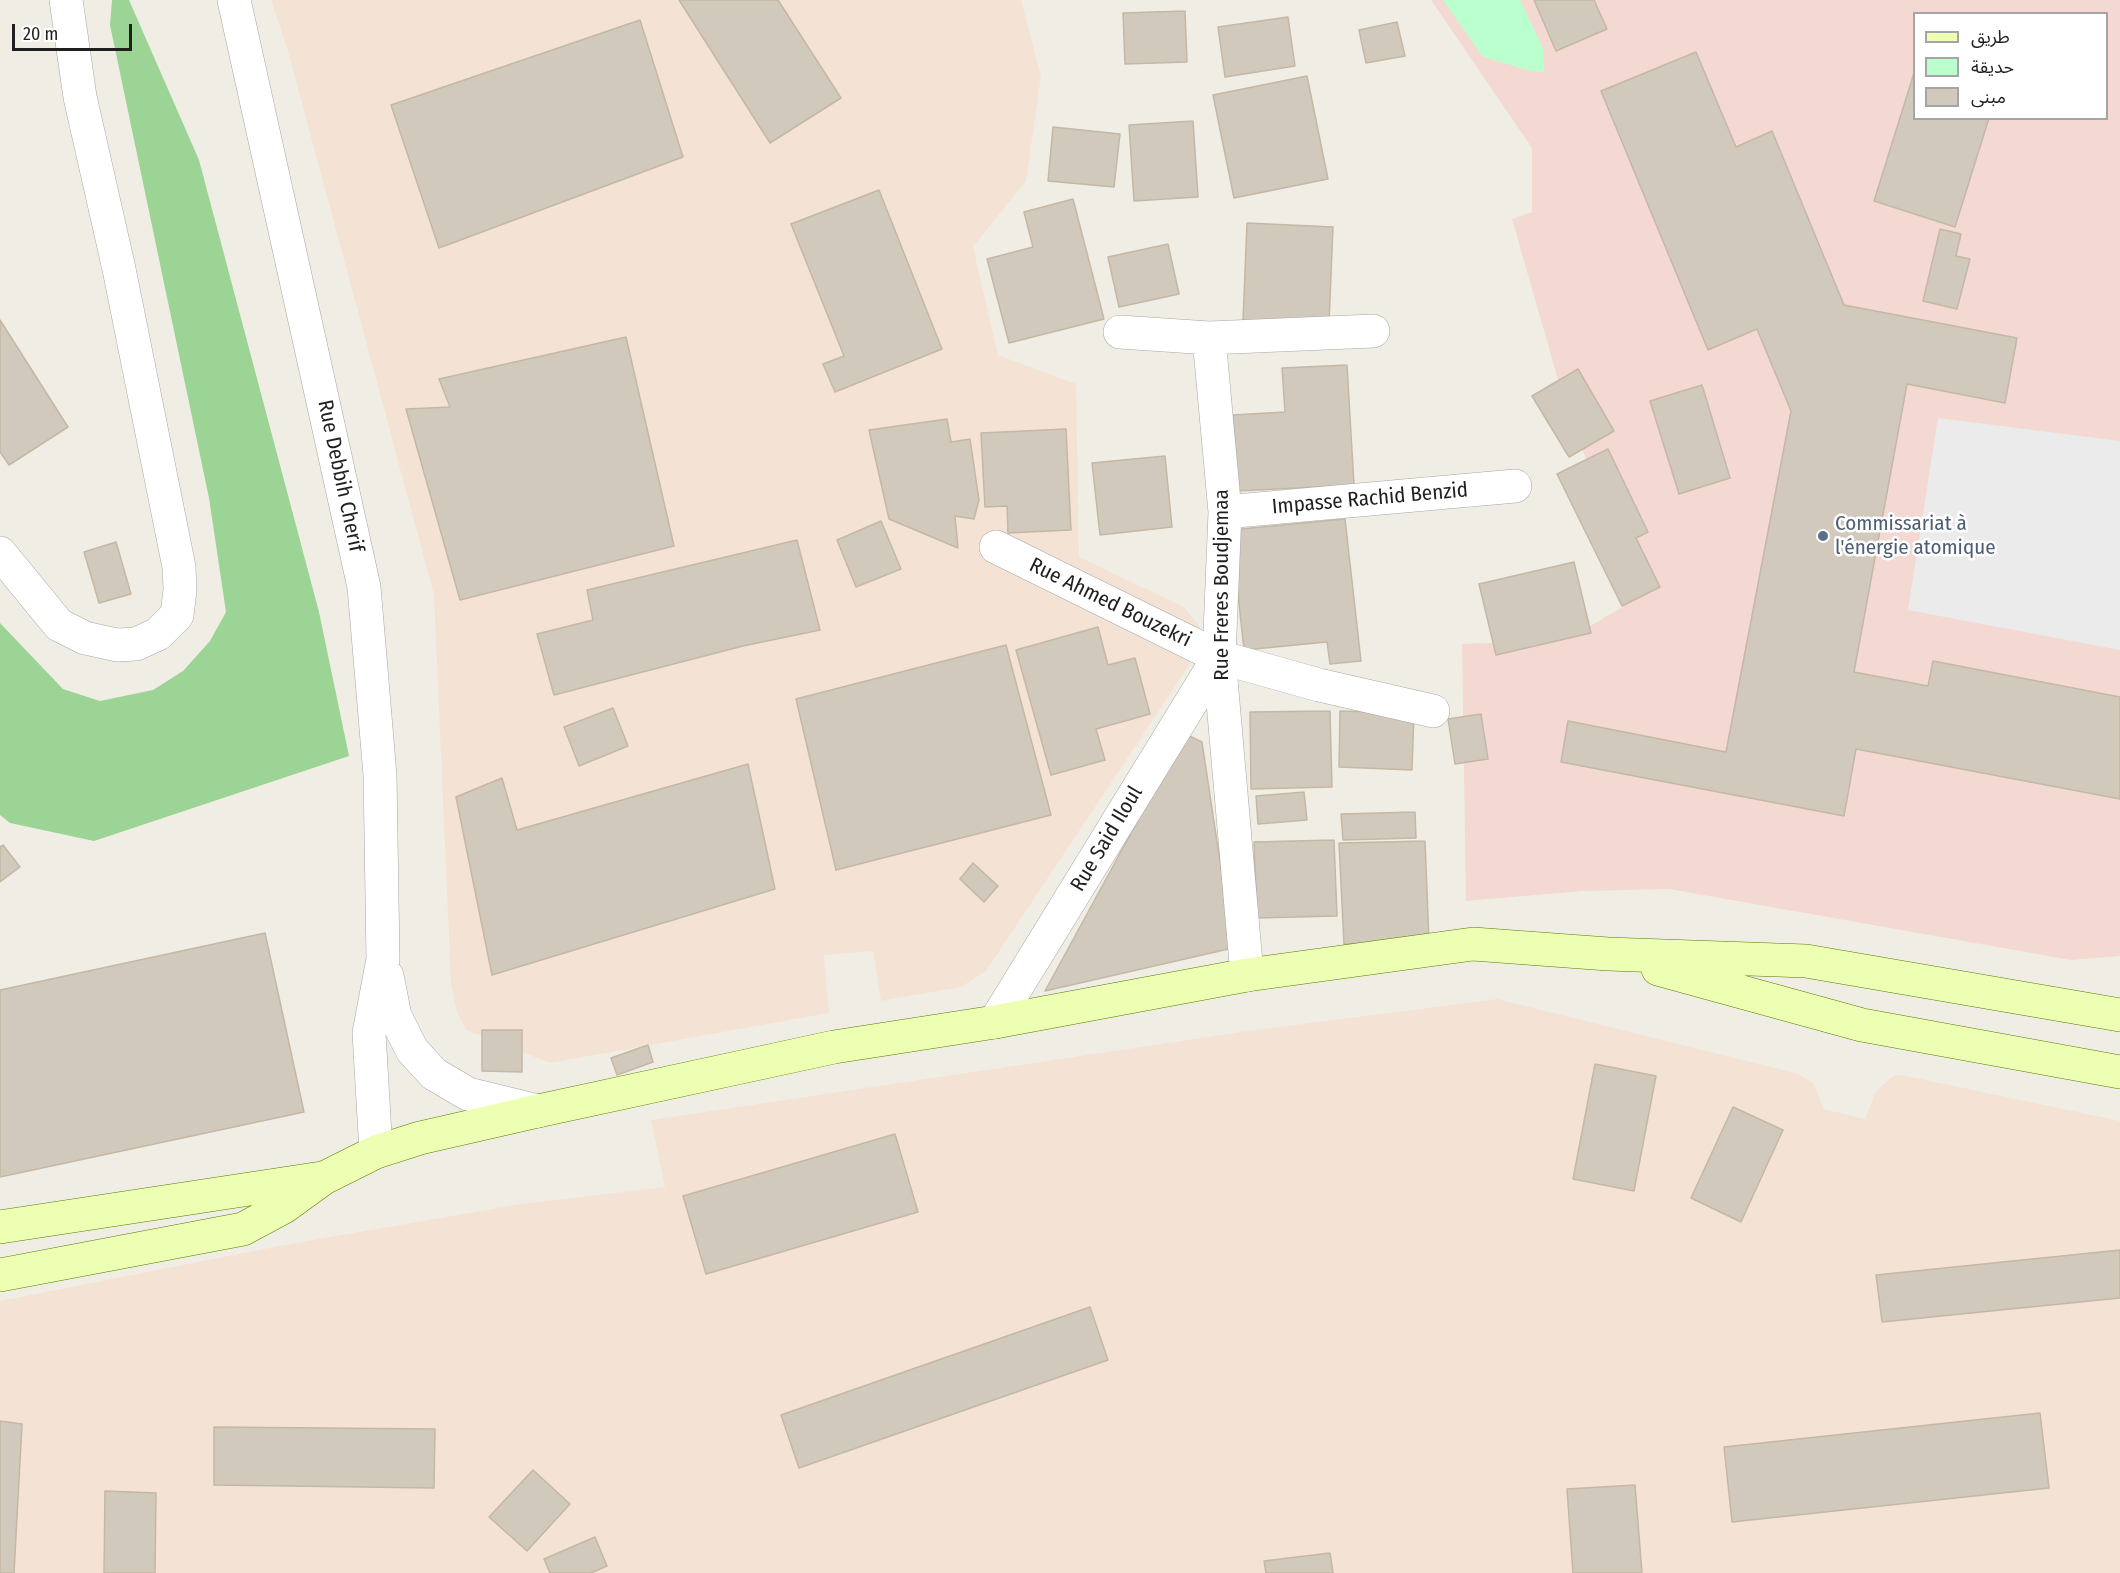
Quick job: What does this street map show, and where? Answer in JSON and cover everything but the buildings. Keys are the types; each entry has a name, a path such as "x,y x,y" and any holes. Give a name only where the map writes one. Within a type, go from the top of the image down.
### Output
{"main road":[{"path":"0,1275 243,1229 278,1211 324,1178 376,1152 420,1138 834,1047 995,1022 1247,975 1473,944 1608,954 1806,961 2115,1011"},
{"path":"1608,954 1862,1025 2120,1072"},
{"path":"0,1227 286,1181 324,1178"}],"street":[{"path":"0,553 59,625 85,638 117,645 136,644 158,634 177,615 180,590 179,567 119,269 80,97 66,0"},
{"name":"Rue Debbih Cherif","path":"234,0 364,587 380,775 383,959 395,1016 412,1050 435,1074 468,1094 538,1112"},
{"path":"1120,332 1209,338 1373,331"},
{"name":"Rue Freres Boudjemaa","path":"1209,338 1225,512 1219,657 1247,975"},
{"name":"Impasse Rachid Benzid","path":"1225,512 1515,486"},
{"name":"Rue Ahmed Bouzekri","path":"996,547 1219,657 1319,685 1433,711"},
{"name":"Rue Said Iloul","path":"995,1022 1219,657"},
{"name":"Rue Debbih Cherif","path":"376,1152 369,1073 369,1033 383,959"}],"shaded area":[{"path":"271,0 1021,0 1041,76 1026,181 973,247 998,355 1076,384 1079,557 1184,607 1200,627 1198,652 986,971 961,987 881,1001 873,951 824,955 829,1013 550,1063 466,1030 457,1013 451,984 434,595 288,51"},
{"path":"1431,0 2120,0 2120,956 2071,960 1669,889 1583,891 1466,901 1462,644 1566,640 1643,595 1569,418 1512,219 1532,212 1532,148"},
{"path":"1938,418 2120,441 2120,650 1908,610"},
{"path":"1497,999 1796,1073 1813,1083 1824,1109 1865,1119 1876,1091 1893,1076 1902,1075 2120,1121 2120,1573 0,1573 0,1301 284,1245 521,1204 665,1187 651,1120 1248,1031"}],"green space":[{"path":"112,0 129,0 199,160 319,612 349,756 94,841 10,823 0,815 0,623 63,689 100,701 153,690 183,671 210,641 226,612 209,498 110,25"},
{"path":"1443,0 1520,0 1543,48 1544,72 1526,70 1482,56"}],"place":[{"name":"Commissariat à l'énergie atomique","path":"1823,536"}]}
